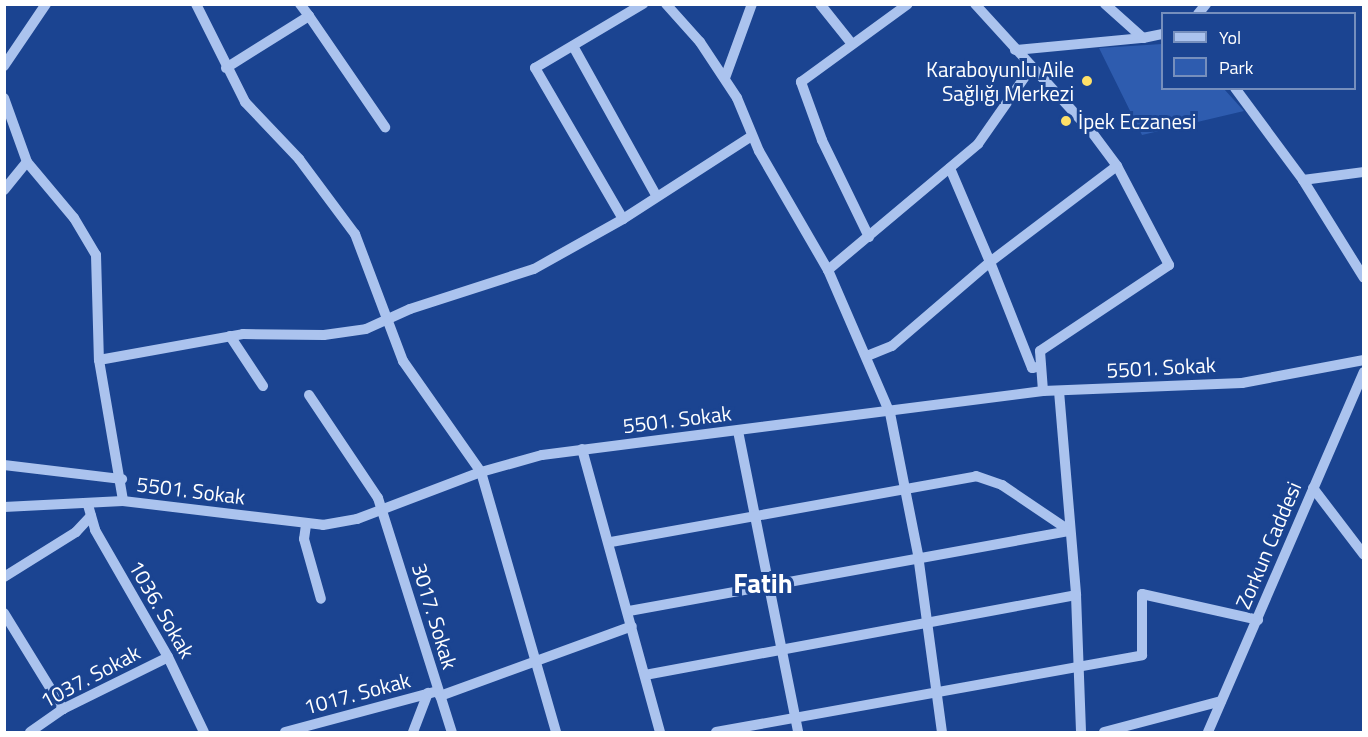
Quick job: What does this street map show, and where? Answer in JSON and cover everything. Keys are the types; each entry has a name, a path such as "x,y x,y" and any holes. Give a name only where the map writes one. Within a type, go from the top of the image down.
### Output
{"street":[{"path":"4,66 46,4"},
{"path":"196,4 245,102 298,159 355,234 386,320 426,400 480,472 537,659 556,732"},
{"path":"300,4 385,126"},
{"path":"623,219 535,68 644,4"},
{"path":"666,4 724,78 752,136 828,270 890,413 908,491 942,732"},
{"path":"724,78 752,4"},
{"path":"820,4 852,44"},
{"path":"869,237 822,140 801,82 908,4"},
{"path":"975,4 1031,68 1091,131 1117,166 1169,265 1040,351 1043,391"},
{"path":"1105,4 1143,38"},
{"path":"226,68 309,16"},
{"path":"1015,50 1143,38 1161,34"},
{"path":"573,46 656,195"},
{"path":"828,270 978,144 1031,68"},
{"path":"1236,90 1303,180 1364,278"},
{"path":"4,98 27,162 74,218 96,255 99,360 122,479 123,501"},
{"path":"99,360 230,336 324,335 366,329 534,269 623,219 656,195 752,136"},
{"path":"4,190 27,162"},
{"path":"867,356 892,346 990,262 1117,166"},
{"path":"950,168 1032,368 1041,366"},
{"path":"1303,180 1364,172"},
{"path":"230,336 263,386"},
{"name":"5501. Sokak","path":"4,507 88,505 123,501 306,525 339,524 480,472 582,449 890,413 1043,391 1242,382 1364,360"},
{"name":"Zorkun Caddesi","path":"1208,732 1364,372"},
{"path":"1059,391 1076,595 1081,732"},
{"name":"3017. Sokak","path":"309,395 382,510 436,693 452,732"},
{"path":"738,431 753,517 798,732"},
{"path":"582,449 612,542 660,732"},
{"path":"4,465 122,479"},
{"path":"612,542 908,491 976,476 1002,485 1070,531"},
{"path":"1313,488 1364,555"},
{"name":"1036. Sokak","path":"88,505 91,516 137,608 168,657 204,732"},
{"path":"4,577 76,532 91,516"},
{"path":"306,525 304,539 321,599"},
{"path":"629,611 918,555 1070,531"},
{"path":"716,732 1142,656 1142,594 1258,620"},
{"path":"645,675 1076,595"},
{"path":"4,613 63,709"},
{"name":"1017. Sokak","path":"285,732 436,693 632,626"},
{"name":"1037. Sokak","path":"30,732 63,709 168,657"},
{"path":"413,732 436,693"},
{"path":"1104,732 1221,701"}],"green space":[{"path":"1161,44 1161,90 1225,90 1244,111 1142,135 1099,48"}],"place":[{"name":"Karaboyunlu Aile Sağlığı Merkezi","path":"1087,81"},
{"name":"İpek Eczanesi","path":"1066,121"}],"district":[{"name":"Fatih","path":"763,583"}]}
